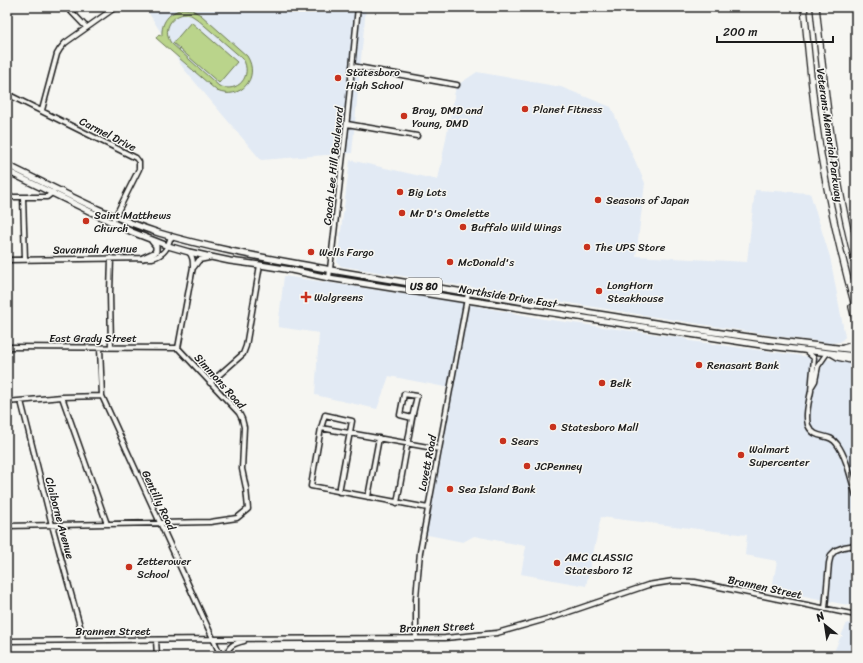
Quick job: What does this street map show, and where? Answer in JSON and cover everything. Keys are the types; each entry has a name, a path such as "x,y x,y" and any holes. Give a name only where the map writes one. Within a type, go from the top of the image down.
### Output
{"highway":[{"name":"Veterans Memorial Parkway","path":"804,7 813,97 821,155 831,210 856,310"},
{"name":"Veterans Memorial Parkway","path":"816,7 831,139 850,242 856,264"},
{"path":"842,256 841,262 856,322"},
{"path":"844,348 851,346 856,340"},
{"path":"830,353 838,357 856,361"}],"main road":[{"name":"Northside Drive East","path":"7,165 115,217 190,242 232,252 468,293 742,336 856,350"},
{"name":"Northside Drive East","path":"7,171 132,232 168,246 211,257 467,300 760,345 856,356"},
{"path":"143,258 156,251 156,246 151,240"}],"street":[{"path":"67,7 86,27"},
{"path":"42,110 57,54 60,49 65,43 86,27 116,7"},
{"name":"Coach Lee Hill Boulevard","path":"330,278 358,7"},
{"path":"352,66 457,85"},
{"name":"Carmel Drive","path":"7,94 42,110 136,158 139,162 139,169 112,222"},
{"path":"347,124 417,136"},
{"path":"7,198 47,197 57,190"},
{"path":"23,197 25,259"},
{"path":"168,246 171,236"},
{"name":"Savannah Avenue","path":"7,260 152,258 159,256 168,246"},
{"path":"178,348 194,267 192,256 189,252"},
{"path":"194,267 199,260 211,257"},
{"path":"111,258 110,293 112,347"},
{"path":"210,383 243,354 246,346 260,265"},
{"name":"Lovett Road","path":"416,638 416,598 420,552 468,293"},
{"name":"East Grady Street","path":"7,346 178,348"},
{"name":"Gentilly Road","path":"100,348 102,396 220,656"},
{"name":"Simmons Road","path":"159,523 210,522 237,518 248,509 242,469 244,427 242,419 239,413 178,348"},
{"path":"805,350 814,358 807,417 808,424 811,430 818,436 832,438 837,443 844,458 856,496"},
{"path":"811,388 815,381 818,366 830,353"},
{"path":"397,503 417,396 404,394 400,415 412,418"},
{"path":"7,402 62,397 102,396"},
{"path":"62,397 107,524"},
{"name":"Claiborne Avenue","path":"21,401 83,640"},
{"path":"339,492 352,421 325,415 321,428 311,486 339,492 397,503 428,508"},
{"path":"321,428 439,449"},
{"path":"368,497 379,438"},
{"path":"7,526 159,523"},
{"path":"825,609 831,555 836,550 856,545"},
{"name":"Brannen Street","path":"7,641 445,638 497,633 557,616 648,585 673,581 695,582 856,615"},
{"path":"227,656 228,650 232,644 254,639"},
{"path":"156,640 157,656"}],"shaded area":[{"path":"145,7 366,7 352,153 261,160 183,68"},
{"path":"477,72 561,87 611,107 645,183 636,256 747,262 755,190 810,193 830,257 845,337 840,342 830,343 777,336 341,266 337,262 350,160 438,180 456,86"},
{"path":"284,276 456,302 544,319 683,338 690,341 849,362 855,365 856,606 772,589 777,561 745,555 747,535 601,517 586,586 521,574 526,546 474,536 463,542 423,534 450,388 389,376 377,409 315,395 319,333 278,327"},
{"path":"847,623 856,625 856,656 832,656"}],"green space":[{"path":"178,10 192,10 201,15 247,56 251,64 251,72 250,79 246,86 233,93 217,91 156,38 159,34 162,36 163,26 167,18","holes":["184,14 191,15 243,59 246,65 246,72 242,82 238,85 232,88 219,86 171,43 168,34 171,21"]},
{"path":"191,22 237,62 219,83 173,43"}],"place":[{"name":"Statesboro High School","path":"338,78"},
{"name":"Planet Fitness","path":"525,109"},
{"name":"Bray, DMD and Young, DMD","path":"404,116"},
{"name":"Big Lots","path":"400,192"},
{"name":"Seasons of Japan","path":"598,200"},
{"name":"Mr D's Omelette","path":"402,213"},
{"name":"Saint Matthews Church","path":"86,221"},
{"name":"Buffalo Wild Wings","path":"463,227"},
{"name":"The UPS Store","path":"587,247"},
{"name":"Wells Fargo","path":"311,252"},
{"name":"McDonald's","path":"450,262"},
{"name":"LongHorn Steakhouse","path":"599,291"},
{"name":"Walgreens","path":"306,297"},
{"name":"Renasant Bank","path":"699,365"},
{"name":"Belk","path":"602,383"},
{"name":"Statesboro Mall","path":"553,427"},
{"name":"Sears","path":"503,441"},
{"name":"Walmart Supercenter","path":"741,455"},
{"name":"JCPenney","path":"527,466"},
{"name":"Sea Island Bank","path":"450,489"},
{"name":"AMC CLASSIC Statesboro 12","path":"557,563"},
{"name":"Zetterower School","path":"129,567"}]}
